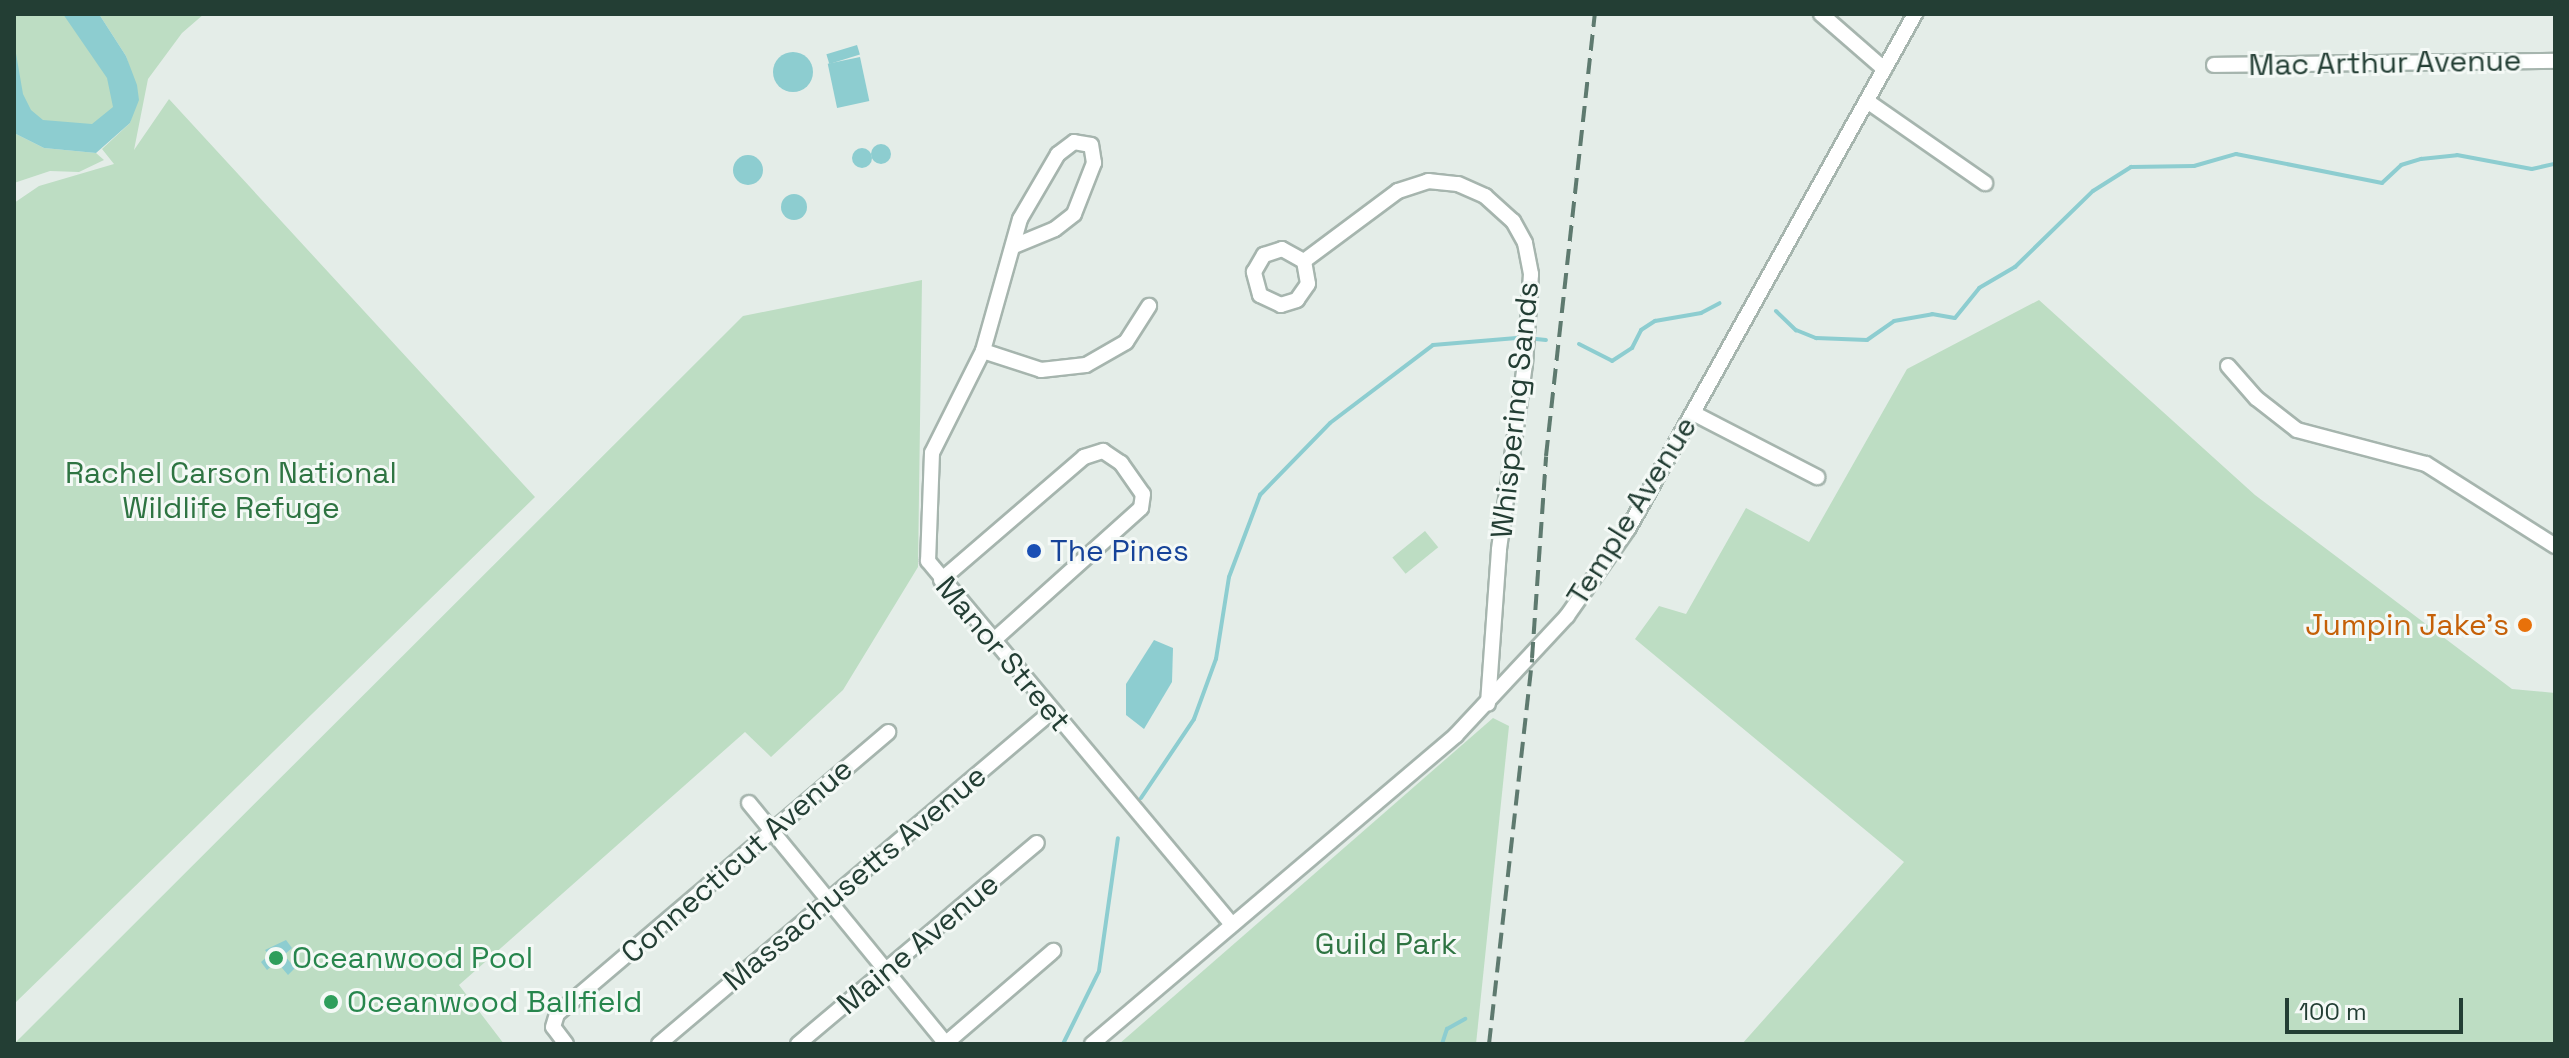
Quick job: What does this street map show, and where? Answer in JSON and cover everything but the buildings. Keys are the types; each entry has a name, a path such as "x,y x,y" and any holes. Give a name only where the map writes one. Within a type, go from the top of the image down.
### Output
{"street":[{"path":"1821,14 1884,69"},
{"name":"Temple Avenue","path":"1092,1044 1488,704 1596,578 1693,413 1915,14"},
{"name":"Mac Arthur Avenue","path":"2214,65 2555,61"},
{"path":"1867,101 1985,183"},
{"name":"Manor Street","path":"1014,246 1055,229 1074,214 1094,163 1091,145 1080,141 1069,145 1042,174 1029,198 1014,246 983,351 929,464 928,561 1232,925"},
{"name":"Whispering Sands","path":"1304,261 1387,199 1428,181 1458,184 1485,196 1513,221 1525,243 1531,274 1525,364 1494,596 1488,704"},
{"path":"983,351 1032,368 1086,365 1126,342 1149,306"},
{"path":"2228,366 2256,398 2297,430 2426,464 2555,546"},
{"path":"1693,413 1817,477"},
{"path":"941,580 1084,457 1103,451 1121,463 1143,494 1141,508 994,640"},
{"name":"Massachusetts Avenue","path":"659,1044 1051,712"},
{"name":"Connecticut Avenue","path":"566,1044 553,1024 557,1014 888,732"},
{"path":"749,803 827,903 945,1044 1053,951"},
{"name":"Maine Avenue","path":"798,1044 1037,843"}],"green space":[{"path":"14,14 76,14 123,95 99,132 31,124 14,95"},
{"name":"Rachel Carson National Wildlife Refuge","path":"99,14 204,14 182,33 148,79 134,150 169,99 535,497 14,1004 14,203 39,186 114,164 102,149 130,123 138,94 126,56"},
{"path":"14,133 44,148 96,153 104,160 79,172 50,171 14,183"},
{"path":"922,280 918,567 843,690 771,757 745,732 459,985 504,1044 14,1044 743,316"},
{"path":"2039,300 2255,495 2512,689 2555,693 2555,1044 1742,1044 1904,862 1635,639 1659,606 1686,614 1746,508 1809,542 1907,369"},
{"path":"1425,531 1438,547 1406,574 1392,557"},
{"name":"Guild Park","path":"1493,718 1509,726 1476,1044 1119,1044"}],"water":[{"path":"63,14 99,14 126,56 137,85 139,100 130,123 96,153 44,148 14,133 14,42 23,94 31,110 43,120 92,124 113,107 107,78"},
{"path":"857,45 860,55 829,64 826,54"},
{"path":"793,52 807,58 813,72 807,86 793,92 779,86 773,72 779,58"},
{"path":"860,57 869,101 837,108 828,64"},
{"path":"881,144 888,147 891,154 888,161 881,164 874,161 871,154 874,147"},
{"path":"862,148 869,151 872,158 869,165 862,168 855,165 852,158 855,151"},
{"path":"748,155 758,160 763,170 758,180 748,185 738,180 733,170 738,160"},
{"path":"794,194 803,198 807,207 803,216 794,220 785,216 781,207 785,198"},
{"path":"1154,640 1173,648 1172,682 1144,729 1126,715 1126,684"},
{"name":"Oceanwood Pool","path":"286,940 292,948 284,955 295,968 288,975 277,962 267,970 261,962 269,955 265,950"}],"waterway":[{"path":"1776,311 1796,330 1816,338 1867,340 1894,321 1932,314 1955,318 1979,288 2015,267 2093,191 2131,167 2194,166 2236,154 2382,183 2401,165 2457,155 2532,169 2554,164"},
{"path":"1579,344 1612,361 1632,348 1641,330 1655,321 1701,313 1720,303"},
{"path":"1141,798 1194,719 1216,659 1229,577 1260,495 1330,423 1433,345 1517,338"},
{"path":"1536,339 1546,340"},
{"path":"1063,1044 1099,971 1118,838"},
{"path":"1442,1044 1447,1029 1465,1019"}],"railway":[{"path":"1489,1044 1532,658 1546,456 1595,14"}],"place":[{"name":"The Pines","path":"1034,551"},
{"name":"Jumpin Jake's","path":"2525,625"},
{"name":"Oceanwood Pool","path":"276,958"},
{"name":"Oceanwood Ballfield","path":"331,1002"}]}
